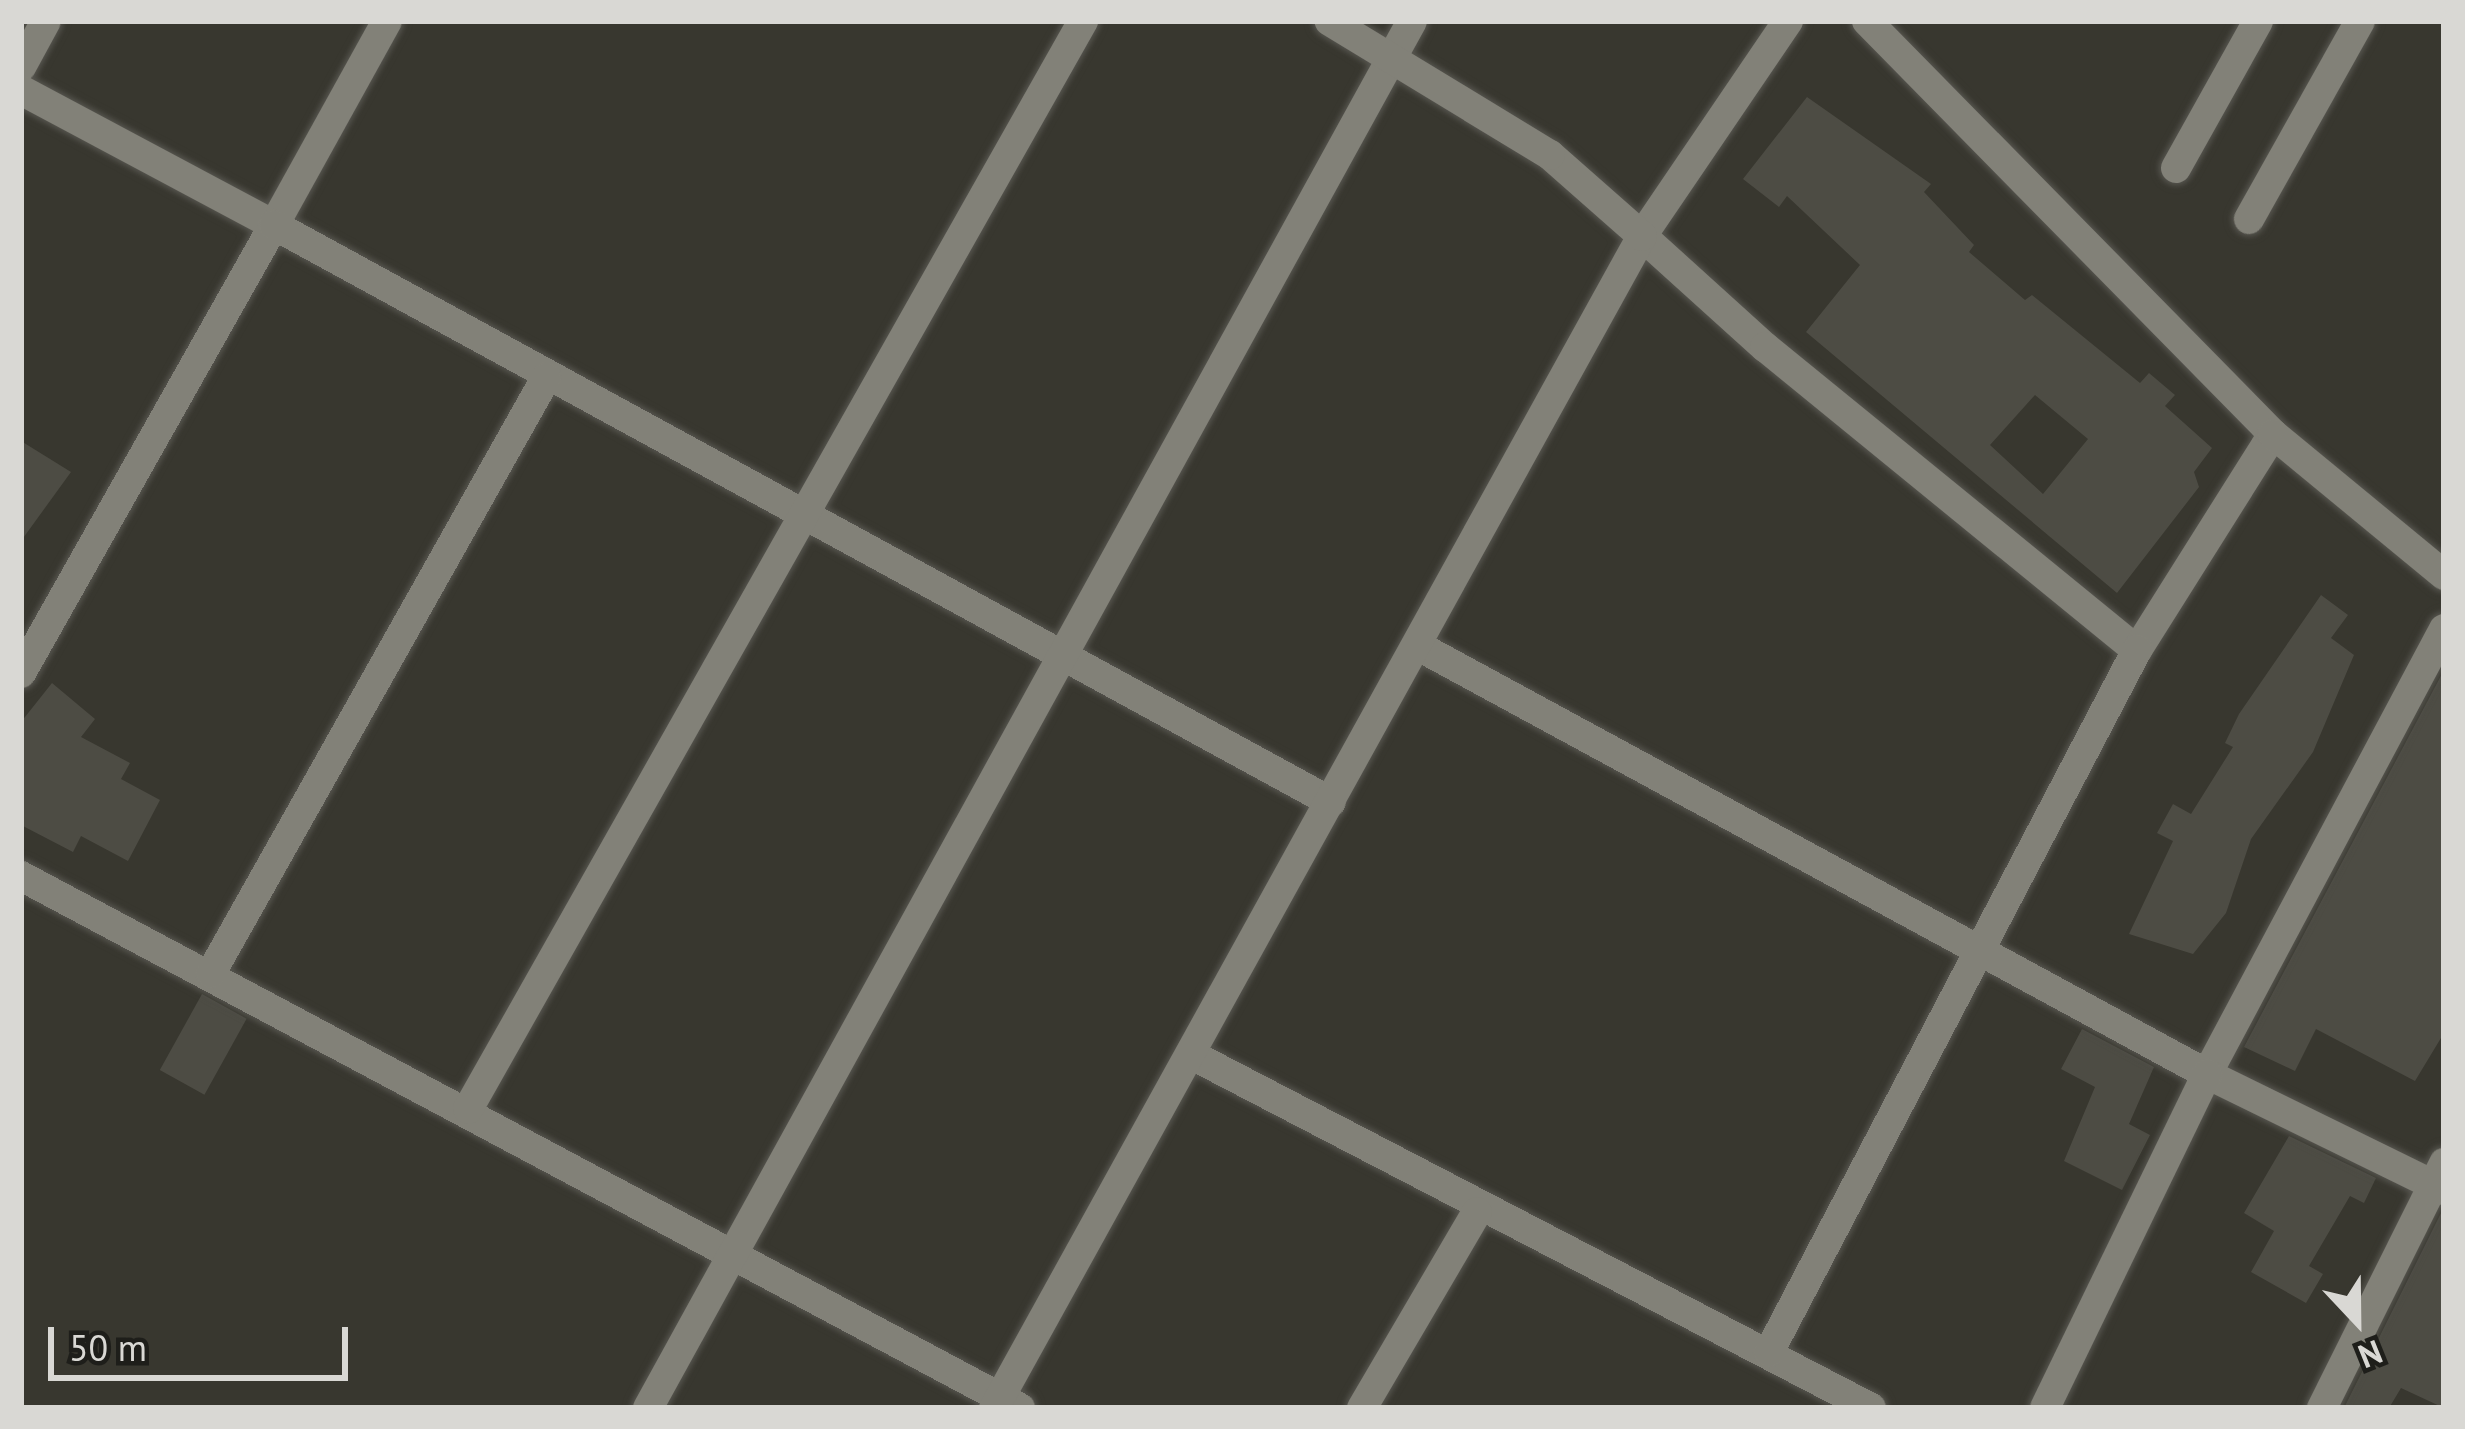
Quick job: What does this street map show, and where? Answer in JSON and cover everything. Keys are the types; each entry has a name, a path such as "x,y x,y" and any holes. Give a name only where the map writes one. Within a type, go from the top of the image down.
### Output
{"street":[{"path":"21,67 46,21"},
{"path":"21,673 387,21"},
{"path":"468,1109 807,525 1083,21"},
{"path":"1330,21 1550,155 2137,650"},
{"path":"648,1408 736,1263 1412,21"},
{"path":"21,876 468,1109 736,1263 1004,1404 1331,802 1422,648 1642,236 1788,21"},
{"path":"1867,21 2273,434 2444,574"},
{"path":"2176,168 2258,21"},
{"path":"2249,219 2360,21"},
{"path":"21,90 807,525 1068,655 1331,802"},
{"path":"211,973 546,378"},
{"path":"1769,1352 2137,650 2273,434"},
{"path":"2044,1408 2207,1074 2444,629"},
{"path":"1422,648 1979,955 2207,1074 2441,1179 2322,1408"},
{"path":"1194,1056 1477,1212 1769,1352 1823,1398 1870,1408"},
{"path":"1362,1408 1477,1212"}],"building":[{"path":"1807,97 1931,184 1924,192 1974,245 1969,252 2025,300 2032,295 2140,383 2149,373 2175,395 2165,406 2212,448 2194,472 2199,487 2117,593 1806,332 1860,265 1787,196 1779,207 1743,179","holes":["2035,395 2088,439 2043,494 1990,445"]},
{"path":"21,441 71,472 21,541"},
{"path":"2321,595 2348,615 2331,638 2354,655 2313,752 2251,839 2226,913 2193,954 2129,934 2173,841 2157,833 2173,804 2191,814 2233,747 2225,743 2239,714"},
{"path":"2444,670 2444,1033 2415,1081 2316,1029 2295,1071 2244,1047"},
{"path":"52,683 95,719 81,737 130,763 121,779 160,800 128,861 81,836 73,852 21,825 21,722"},
{"path":"202,994 247,1019 204,1095 160,1070"},
{"path":"2082,1029 2154,1067 2129,1124 2150,1135 2122,1190 2064,1161 2095,1087 2061,1069"},
{"path":"2289,1136 2376,1178 2364,1203 2350,1196 2309,1266 2323,1274 2306,1303 2251,1272 2274,1231 2244,1213"},
{"path":"2443,1209 2444,1408 2401,1388 2389,1408 2344,1408"}]}
